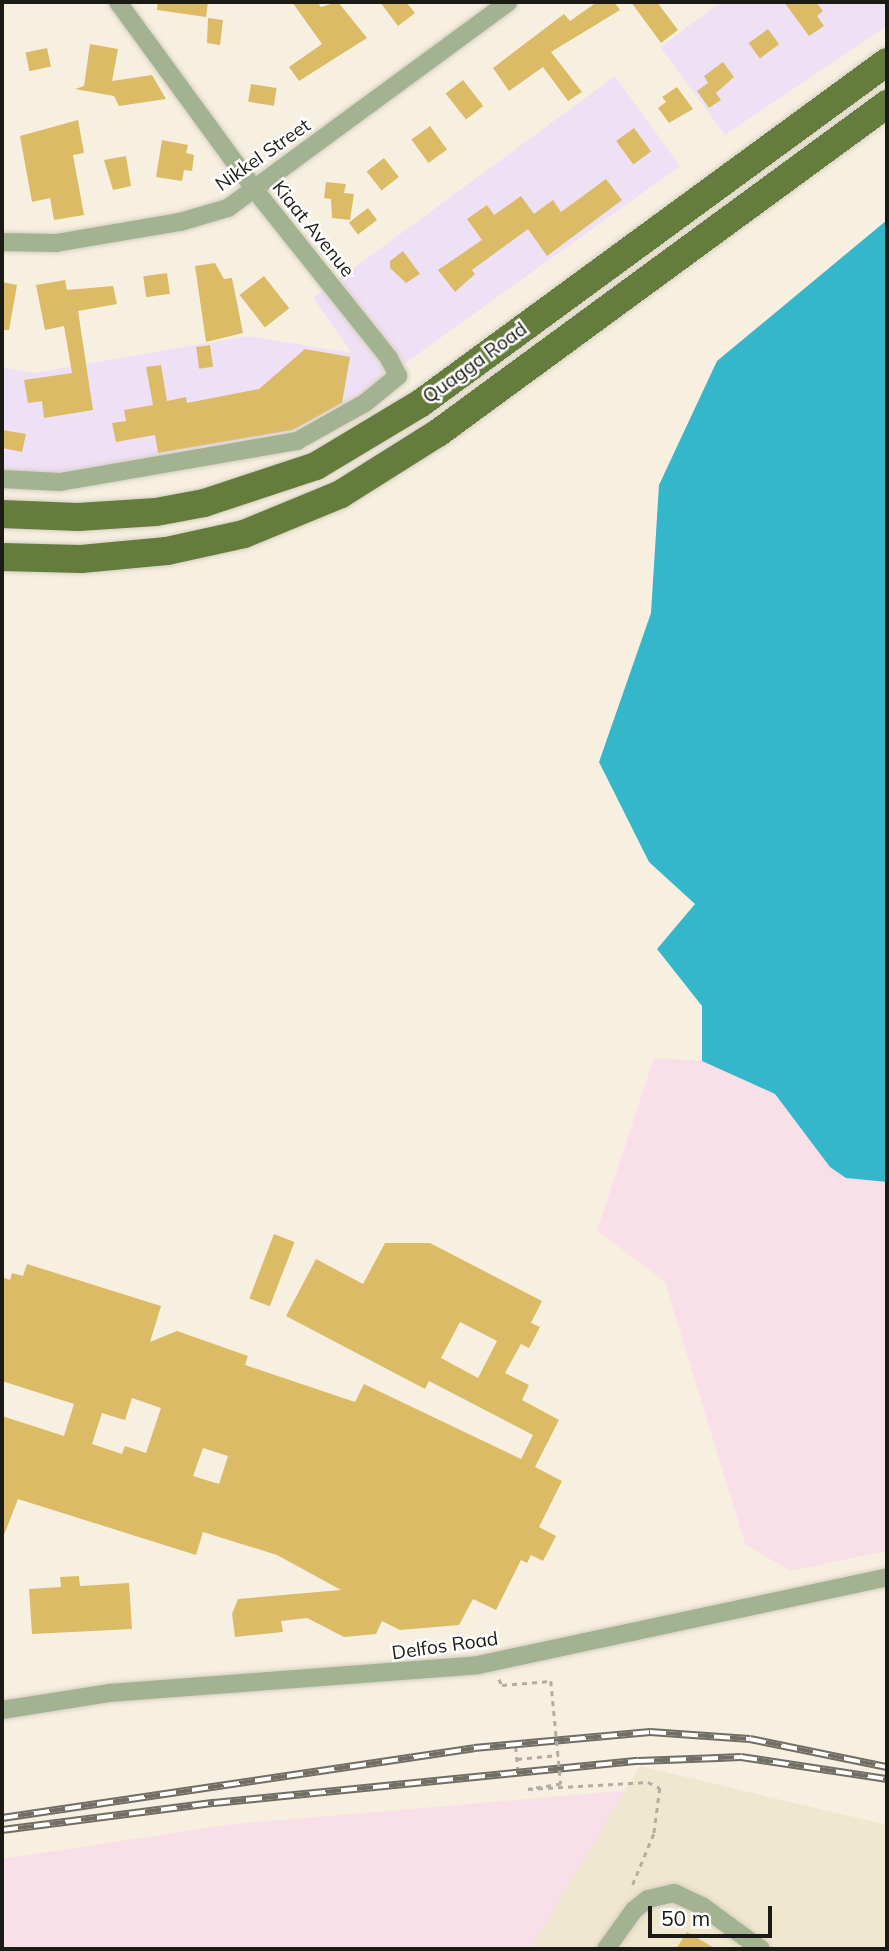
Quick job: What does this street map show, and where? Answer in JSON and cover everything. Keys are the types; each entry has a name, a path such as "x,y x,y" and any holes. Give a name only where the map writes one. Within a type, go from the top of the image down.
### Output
{"main road":[{"name":"Quagga Road","path":"2,514 78,517 156,512 204,503 316,466 421,403 887,62"},
{"name":"Quagga Road","path":"2,557 81,559 167,551 244,534 341,494 429,439 887,104"}],"street":[{"name":"Kiaat Avenue","path":"2,479 60,482 297,441 396,381 393,363 255,190 118,2"},
{"name":"Nikkel Street","path":"2,242 56,243 180,222 228,208 508,2"},
{"name":"Delfos Road","path":"2,1710 109,1693 478,1665 887,1577"},
{"path":"606,1949 634,1910 648,1899 674,1893 702,1906 761,1949"}],"path":[{"path":"508,1685 551,1681 561,1784 528,1789 648,1782 660,1788 654,1834 628,1898"},
{"path":"516,1747 518,1770"},
{"path":"517,1759 559,1755"}],"shaded area":[{"path":"721,2 887,2 887,26 725,135 660,47"},
{"path":"615,76 680,166 305,435 28,481 2,477 2,367 34,373 248,336 352,353 313,298"},
{"path":"654,1058 702,1061 775,1094 830,1167 846,1178 887,1182 887,1551 790,1571 745,1544 665,1282 597,1231"},
{"path":"640,1766 887,1825 887,1949 531,1949"},
{"path":"645,1789 546,1949 2,1949 2,1859 232,1824"}],"water":[{"path":"887,220 887,1182 846,1178 830,1167 775,1094 702,1061 702,1006 657,949 695,904 649,862 599,762 651,613 659,485 717,361"}],"building":[{"path":"158,2 208,2 206,17 157,10"},
{"path":"292,2 317,2 321,7 338,2 367,38 299,81 289,67 322,44"},
{"path":"380,2 406,2 415,13 398,26"},
{"path":"597,2 614,2 620,10 551,52 582,92 568,101 543,67 509,91 493,68 564,14 570,21"},
{"path":"631,2 657,2 678,30 661,43"},
{"path":"784,2 816,2 823,11 817,16 824,26 809,36"},
{"path":"208,18 223,20 220,45 207,43"},
{"path":"768,29 779,44 760,58 749,43"},
{"path":"90,44 118,49 112,81 152,75 166,99 119,106 114,96 75,89 84,86"},
{"path":"47,48 51,67 29,71 25,53"},
{"path":"723,62 734,77 716,93 710,85 721,100 709,108 697,91 708,83 704,76"},
{"path":"463,80 483,106 466,120 446,94"},
{"path":"251,84 277,88 274,106 248,102"},
{"path":"677,87 693,109 669,123 658,108 666,102 662,97"},
{"path":"78,120 84,153 73,155 84,215 54,220 50,198 32,202 20,136"},
{"path":"430,126 447,149 428,163 411,140"},
{"path":"634,128 651,151 633,164 616,141"},
{"path":"162,140 188,145 186,153 194,155 192,171 184,170 182,181 156,177"},
{"path":"126,156 131,186 113,190 104,160"},
{"path":"384,158 399,177 381,190 367,172"},
{"path":"606,179 622,200 547,256 528,229 472,270 475,274 455,292 438,270 482,240 467,219 487,205 494,215 521,196 534,214 553,200 561,212"},
{"path":"326,182 346,184 344,193 354,194 350,220 332,218 331,199 324,198"},
{"path":"368,208 377,220 358,234 349,222"},
{"path":"403,251 420,274 406,283 390,268 390,261"},
{"path":"215,263 224,279 232,278 243,333 206,342 195,266"},
{"path":"167,273 170,294 146,297 143,276"},
{"path":"264,276 289,308 265,327 240,295"},
{"path":"65,280 67,290 113,286 117,304 78,311 93,410 44,418 42,401 28,403 24,380 72,373 64,326 45,330 36,285"},
{"path":"2,282 17,285 9,330 2,330"},
{"path":"210,345 213,367 199,369 196,347"},
{"path":"305,349 350,357 342,403 293,430 158,453 155,435 116,442 112,423 126,421 124,410 153,405 146,367 161,365 167,401 186,397 187,403 259,389"},
{"path":"2,430 26,434 22,452 2,448"},
{"path":"274,1234 295,1242 270,1306 249,1298"},
{"path":"385,1243 430,1243 542,1301 531,1323 540,1327 529,1348 521,1344 505,1373 529,1385 522,1400 559,1420 535,1467 562,1481 539,1527 556,1536 543,1561 531,1555 527,1563 521,1560 496,1610 473,1599 459,1625 400,1630 382,1621 376,1634 344,1637 307,1618 281,1621 283,1632 235,1637 232,1614 238,1599 341,1590 277,1555 203,1532 196,1555 18,1499 2,1540 2,1416 64,1436 74,1404 2,1381 2,1277 10,1280 12,1273 23,1276 27,1264 161,1306 150,1342 177,1331 248,1356 245,1365 355,1402 364,1384 521,1459 533,1435 429,1381 425,1389 286,1316 316,1259 363,1284","holes":["460,1322 497,1341 478,1378 441,1358","132,1398 161,1408 146,1453 125,1446 122,1454 92,1444 102,1413 125,1420","203,1448 228,1456 219,1484 193,1476"]},
{"path":"79,1576 80,1586 129,1583 132,1629 32,1634 29,1589 61,1587 60,1577"},
{"path":"687,1932 716,1949 676,1949"}],"railway":[{"path":"2,1818 474,1748 650,1732 750,1739 887,1767"},
{"path":"2,1830 214,1803 638,1761 741,1757 887,1779"}]}
